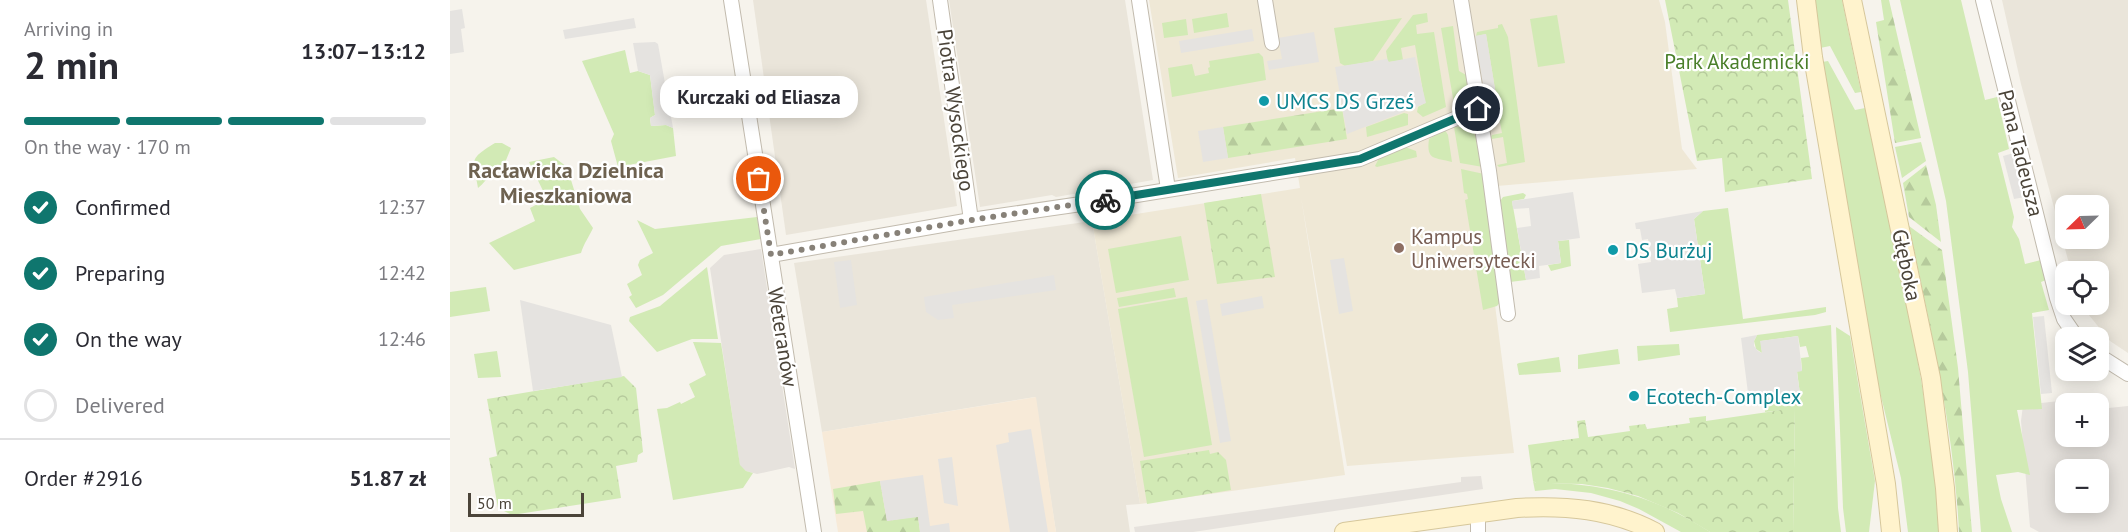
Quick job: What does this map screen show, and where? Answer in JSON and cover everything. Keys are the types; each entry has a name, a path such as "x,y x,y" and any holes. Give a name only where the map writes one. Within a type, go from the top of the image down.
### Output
{"street":[{"name":"Weteranów","path":"731,0 814,532"},
{"name":"Piotra Wysockiego","path":"940,0 971,220"},
{"path":"1138,0 1168,189"},
{"path":"1265,0 1272,43"},
{"path":"1461,0 1489,171 1508,315"},
{"path":"1806,0 1886,484 1891,532"},
{"name":"Głęboka","path":"1852,0 1931,378 1944,477 1948,532"},
{"name":"Pana Tadeusza","path":"1983,0 2057,298 2069,327"},
{"path":"771,255 971,220 1360,159 1478,109"},
{"path":"2109,363 2128,374"},
{"path":"1344,532 1529,507 1588,509 1626,519 1655,532"},
{"path":"1478,513 1478,532"}],"shaded area":[{"path":"753,0 926,0 957,206 786,235"},
{"path":"949,0 1125,0 1153,180 1056,197 1052,195 980,207"},
{"name":"Kampus Uniwersytecki","path":"1149,0 1659,0 1665,22 1682,149 1697,169 1497,186 1479,180 1514,453 1347,466 1301,197 1345,475 1140,504 1092,221 1300,188 1295,158 1178,178"},
{"path":"2002,0 2128,0 2128,353 2109,340 2109,327 2099,327 2089,315 2109,315 2109,261 2068,261 2065,249 2109,249 2109,195 2055,195 2055,211 2021,84"},
{"path":"462,9 465,28 461,29 464,52 450,54 450,11"},
{"path":"634,18 636,28 565,39 563,30"},
{"path":"1252,29 1254,41 1181,53 1179,41"},
{"path":"1314,32 1319,62 1269,70 1267,61 1282,59 1278,38"},
{"path":"1486,34 1497,101 1486,103 1475,36"},
{"path":"655,42 658,44 673,128 666,125 651,126 650,118 655,115 650,75 638,71 633,43"},
{"path":"1415,57 1426,103 1347,134 1335,67"},
{"path":"1223,127 1228,158 1203,162 1198,131"},
{"path":"2014,153 2025,197 2014,199 2003,156"},
{"path":"1573,192 1580,238 1558,241 1561,263 1539,266 1540,278 1526,280 1517,228 1531,226 1529,208 1513,209 1512,201"},
{"path":"1703,211 1694,219 1705,294 1677,298 1675,289 1642,293 1638,264 1651,262 1648,239 1642,240 1640,229 1636,229 1635,223"},
{"path":"1092,221 1140,504 1126,505 1130,532 1056,532 1035,397 822,432 794,263"},
{"path":"761,249 795,469 789,467 757,474 746,471 740,466 710,268 724,255"},
{"path":"1344,258 1353,311 1339,314 1330,260"},
{"path":"851,260 857,305 840,308 834,262"},
{"path":"1054,275 1056,290 952,305 954,318 938,320 926,312 924,297"},
{"path":"1262,296 1264,308 1222,316 1220,304"},
{"path":"1207,299 1231,441 1220,443 1196,301"},
{"path":"520,300 611,325 622,377 533,391"},
{"path":"2044,316 2052,393 2041,394 2033,317"},
{"path":"1757,335 1754,346 1762,353 1760,341 1798,336 1802,371 1797,372 1800,394 1749,401 1741,338"},
{"path":"1036,397 1056,532 838,532 822,432"},
{"path":"2055,402 2055,447 2109,447 2109,408 2128,406 2128,532 2039,532 2030,527 2021,421 2023,405"},
{"path":"1031,429 1048,532 1010,532 996,445 1009,442 1008,433"},
{"path":"952,457 958,506 944,503 938,459"},
{"path":"923,475 930,526 949,523 950,532 920,532 918,517 887,521 880,481"},
{"path":"1481,476 1483,489 1193,532 1135,532 1134,527 1461,482 1461,477"}],"green space":[{"name":"Park Akademicki","path":"1665,0 1788,0 1812,179 1725,192 1722,158 1697,161"},
{"path":"1814,0 1842,0 1861,92 1855,93 1830,46 1820,48"},
{"path":"1881,0 1889,0 1921,138 1895,143 1876,22 1884,20"},
{"path":"1900,0 1961,0 1985,100 1997,97 2009,149 1998,153 2014,217 2012,227 2019,239 2025,264 2041,260 2046,280 2041,282 2049,310 2032,313 2042,409 2017,410 2030,475 2018,472 1996,475 2012,532 1981,532 1968,372 1946,201"},
{"path":"1227,13 1229,27 1194,33 1192,19"},
{"path":"1427,13 1428,22 1416,25 1417,34 1434,32 1446,107 1423,117 1417,112 1418,107 1425,103 1415,45 1401,48 1403,60 1388,62 1386,51 1413,15"},
{"path":"1557,15 1565,63 1538,67 1530,19"},
{"path":"1402,18 1373,61 1345,66 1340,63 1334,28"},
{"path":"1186,19 1188,35 1164,38 1162,23"},
{"path":"1502,24 1508,37 1525,162 1499,167 1497,165 1507,163 1503,137 1492,139 1491,137 1502,133 1497,107 1487,108 1485,106 1486,103 1497,101 1486,34 1476,36 1477,32 1498,28 1498,25"},
{"path":"1453,26 1459,71 1468,76 1471,100 1467,105 1455,110 1441,28"},
{"path":"625,50 630,73 638,71 650,75 655,115 650,118 651,126 666,125 673,128 676,156 618,167 611,141 614,134 582,61"},
{"path":"1259,53 1263,57 1266,80 1172,97 1168,68 1192,64 1195,76 1209,73 1209,61"},
{"path":"1828,61 1855,110 1865,108 1920,372 1935,478 1939,532 1908,532 1901,478 1877,380 1822,62"},
{"path":"1342,108 1347,139 1228,158 1223,127"},
{"path":"1404,113 1408,114 1408,125 1367,137 1366,127"},
{"path":"1464,126 1470,129 1477,138 1483,167 1460,163 1454,127"},
{"path":"1445,130 1448,135 1452,162 1433,157 1429,151 1429,139"},
{"path":"1921,142 1926,161 1902,178 1895,147"},
{"path":"495,143 502,143 511,148 504,165 493,172 478,188 474,165 476,157"},
{"path":"1405,147 1416,151 1417,157 1375,166 1378,160"},
{"path":"554,157 567,167 580,209 593,228 581,253 514,270 489,243 535,221 530,208 547,199 529,162"},
{"path":"1926,165 1936,205 1941,242 1909,217 1903,183"},
{"path":"1461,169 1484,174 1502,300 1497,306 1483,310 1465,200 1468,199 1467,194 1464,193"},
{"path":"1523,193 1526,195 1524,199 1512,201 1526,280 1510,282 1498,204 1503,197"},
{"path":"1261,194 1275,277 1217,284 1204,203"},
{"path":"1728,208 1743,319 1826,307 1826,312 1670,332 1667,309 1678,307 1677,298 1705,294 1694,219 1703,211"},
{"path":"757,217 761,239 721,246 663,295 636,308 629,297 632,295 627,284 642,275 638,265 640,260 653,253 637,220 655,229"},
{"path":"1909,226 1942,250 1958,368 1972,532 1959,532 1947,416"},
{"path":"1181,236 1189,280 1116,293 1108,249"},
{"path":"1569,240 1571,266 1551,271 1548,265 1561,263 1558,241"},
{"path":"707,267 718,339 692,339 657,352 629,321 630,317 660,306"},
{"path":"486,287 490,311 450,317 450,292"},
{"path":"1174,288 1176,297 1119,307 1117,298"},
{"path":"1187,297 1212,445 1144,457 1118,309"},
{"path":"1831,325 1838,508 1841,532 1793,532 1795,409 1765,412 1764,399 1800,394 1797,371 1802,370 1801,358 1809,357 1806,346 1800,347 1798,336 1761,341 1762,353 1756,349 1754,341 1757,335"},
{"path":"1836,327 1850,336 1875,481 1869,532 1846,532 1843,508"},
{"path":"693,342 721,343 740,465 746,471 753,473 743,488 673,500 657,409 667,408 680,402 681,404 695,397 689,384 706,375"},
{"path":"1679,344 1680,355 1638,361 1637,346"},
{"path":"1618,349 1620,364 1578,369 1578,355"},
{"path":"497,351 501,377 478,378 474,354"},
{"path":"1559,357 1561,372 1519,375 1517,364 1519,363"},
{"path":"624,376 636,388 643,452 638,455 637,462 616,466 621,498 512,515 498,508 489,458 497,456 487,399"},
{"path":"1795,408 1793,532 1710,532 1678,513 1638,496 1582,484 1536,483 1533,481 1528,445 1579,438 1577,421 1585,420 1588,437 1630,431 1629,426 1645,424 1647,429 1690,423 1689,418 1706,416 1706,421"},
{"path":"1209,450 1210,454 1218,452 1226,460 1231,490 1147,504 1140,461"},
{"path":"880,481 887,521 918,516 920,532 867,532 863,511 836,514 833,489"},
{"path":"1533,481 1583,485 1648,500 1710,532 1681,532 1639,509 1591,493 1555,489 1535,491"}],"way so far":[{"path":"759,179 771,255 971,220 1105,200"}],"place":[{"name":"UMCS DS Grześ","path":"1264,101"},
{"name":"Kurczaki od Eliasza","path":"759,179"},
{"name":"Kampus Uniwersytecki","path":"1399,248"},
{"name":"DS Burżuj","path":"1613,250"},
{"name":"Ecotech-Complex","path":"1634,396"}],"district":[{"name":"Racławicka Dzielnica Mieszkaniowa","path":"566,182"}],"route":[{"path":"1105,200 1360,159 1478,109"}]}
